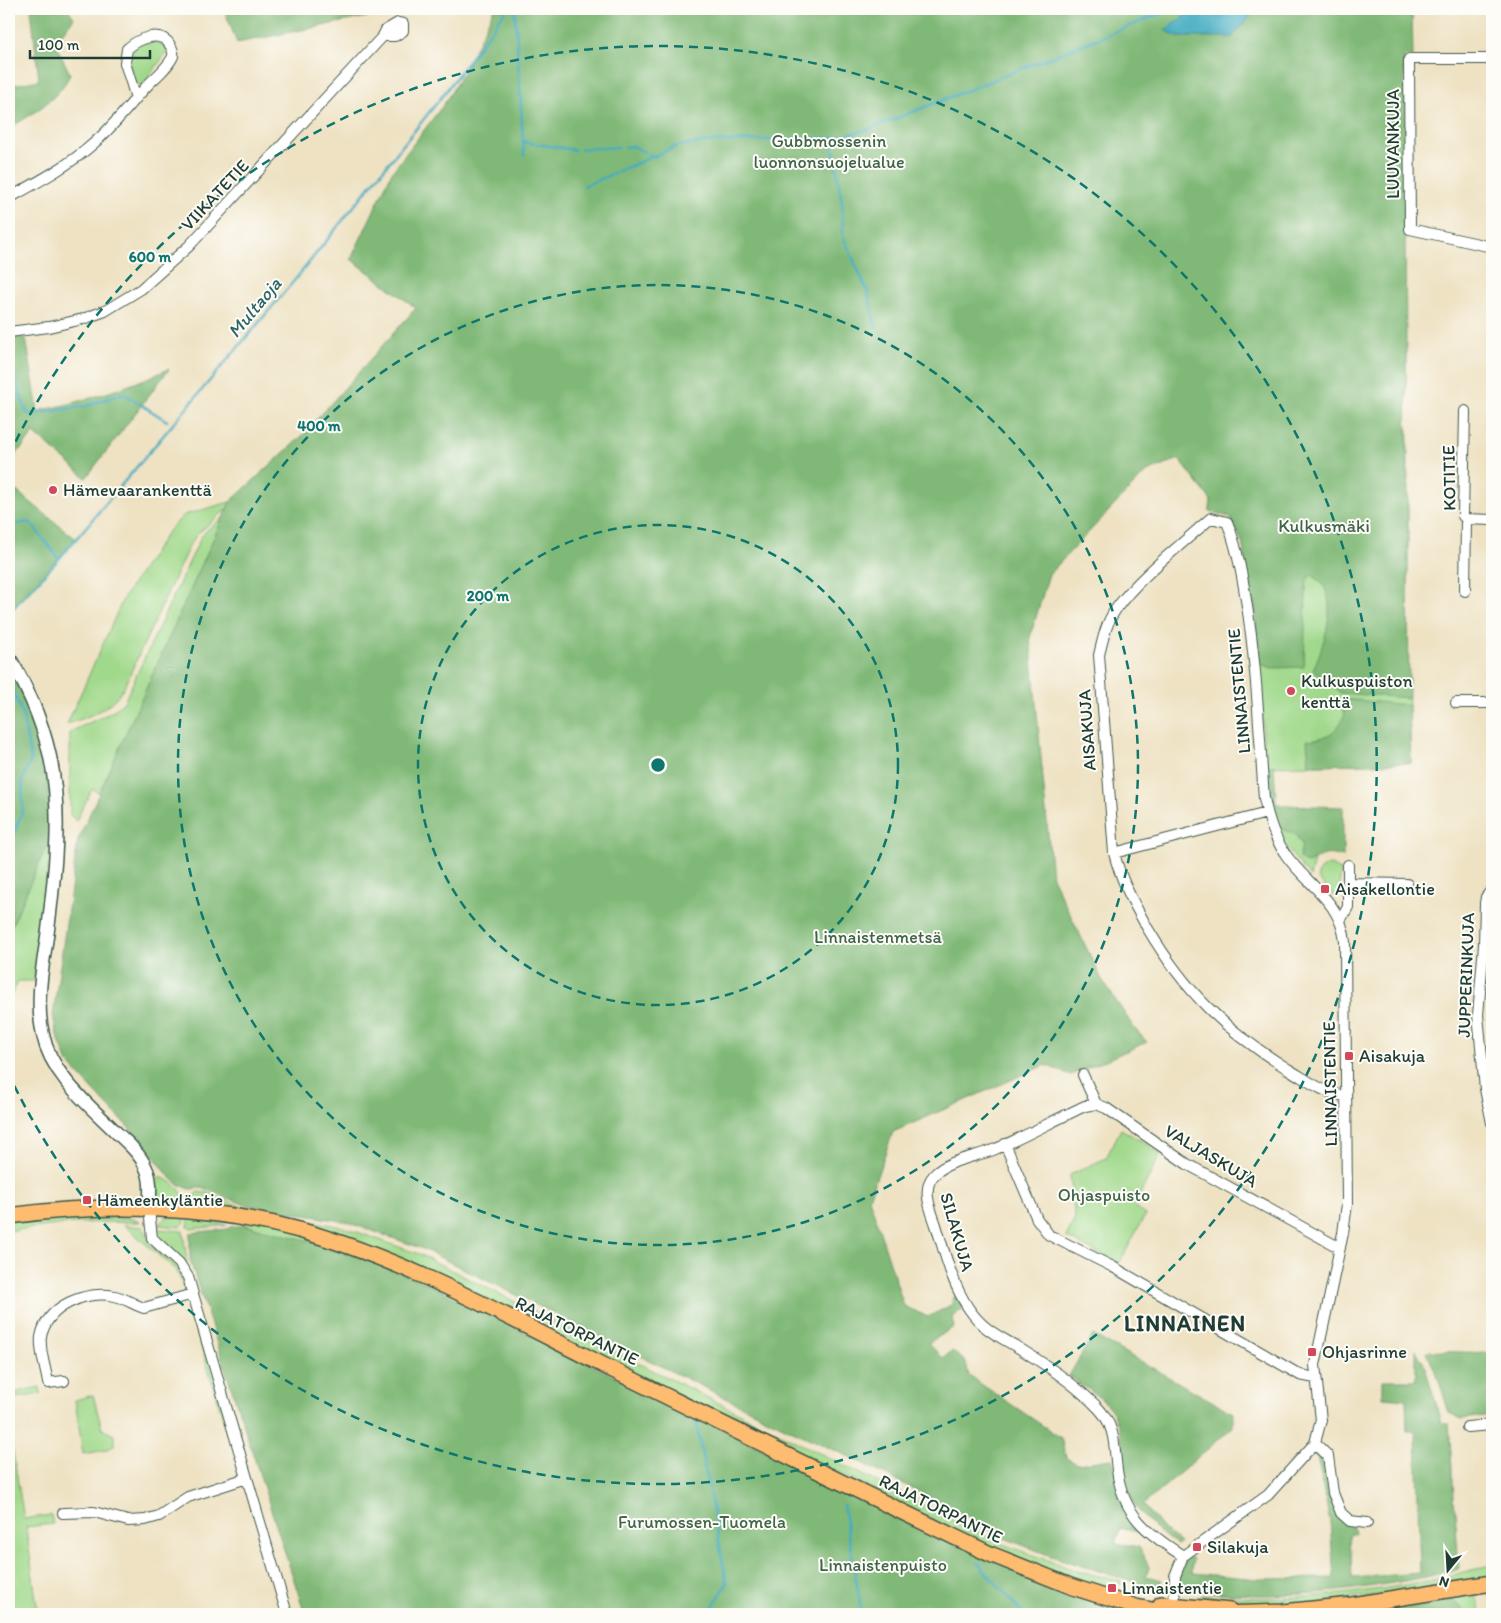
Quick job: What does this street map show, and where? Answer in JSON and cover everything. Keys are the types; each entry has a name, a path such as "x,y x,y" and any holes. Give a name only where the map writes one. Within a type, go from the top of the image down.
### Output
{"main road":[{"name":"RAJATORPANTIE","path":"9,1216 102,1209 149,1209 202,1213 297,1230 358,1249 464,1295 990,1554 1047,1578 1101,1595 1174,1611 1242,1613"},
{"name":"RAJATORPANTIE","path":"1220,1614 1283,1612 1421,1595 1492,1583"}],"street":[{"name":"VIIKATETIE","path":"9,332 49,327 83,319 105,311 141,289 189,246 383,36"},
{"path":"9,198 74,159 93,144 136,98 173,56 173,50 169,42 162,38 142,39 126,49 125,63 136,98"},
{"name":"LUUVANKUJA","path":"1492,59 1409,59 1410,229 1492,247"},
{"name":"KOTITIE","path":"1465,411 1463,516 1466,519 1492,520"},
{"name":"AISAKUJA","path":"1219,519 1211,518 1151,572 1116,608 1105,630 1099,655 1114,853 1124,883 1158,944 1184,982 1209,1010 1264,1054 1322,1090 1346,1096"},
{"name":"LINNAISTENTIE","path":"1219,519 1227,522 1232,535 1248,611 1266,813 1275,836 1287,856 1341,918 1345,942 1347,1204 1340,1248 1316,1356 1315,1378 1320,1420 1315,1443"},
{"path":"1465,591 1466,519"},
{"path":"9,657 37,709 52,759 56,784 58,844 40,992 45,1045 63,1076 126,1141 146,1167 150,1178 149,1209 152,1238 182,1267 188,1277 287,1614"},
{"path":"1456,703 1492,703"},
{"path":"1114,853 1266,813"},
{"path":"1341,918 1348,907 1348,864"},
{"path":"1348,883 1407,884"},
{"name":"JUPPERINKUJA","path":"1492,890 1484,903 1484,945 1478,1015 1482,1071 1492,1123"},
{"path":"1083,1075 1096,1104"},
{"name":"SILAKUJA","path":"1096,1104 1085,1106 1006,1144 942,1170 934,1175 930,1182 928,1196 930,1207 957,1290 970,1310 988,1329 1003,1341 1018,1347 1047,1366 1101,1411 1116,1441 1117,1472 1126,1505 1144,1529 1183,1556"},
{"name":"VALJASKUJA","path":"1096,1104 1106,1108 1187,1164 1340,1248"},
{"path":"1006,1144 1037,1219 1048,1235 1113,1267 1300,1375 1315,1378"},
{"path":"64,1381 48,1383 41,1339 49,1321 64,1306 81,1297 103,1295 122,1298 144,1308 193,1294"},
{"path":"1467,1427 1492,1425"},
{"path":"1174,1611 1175,1576 1183,1556 1268,1495 1315,1443 1328,1456 1333,1493 1341,1513 1350,1521 1367,1523"},
{"path":"63,1513 94,1512 128,1521 145,1520 159,1516 178,1502 203,1491 248,1478"}],"green space":[{"path":"31,9 68,9 74,18 55,43 70,74 52,98 35,112 9,128 9,86 39,80"},
{"path":"224,9 398,9 396,11 237,43"},
{"path":"494,9 1412,9 1413,56 1404,56 1407,201 1405,233 1409,698 1340,693 1313,670 1326,633 1329,605 1327,593 1321,582 1311,575 1307,580 1306,590 1304,667 1273,668 1259,664 1255,612 1242,541 1230,517 1210,511 1211,500 1179,459 1145,473 1049,574 1030,637 1052,877 1101,978 1134,1028 1147,1042 1071,1075 1045,1065 893,1132 869,1198 904,1306 928,1317 951,1305 954,1297 957,1297 965,1307 952,1317 954,1327 928,1343 943,1358 952,1351 966,1362 969,1376 1061,1438 1066,1458 1077,1464 1112,1459 1138,1527 1137,1532 1120,1528 1116,1543 1139,1547 1149,1567 1146,1576 1162,1580 1156,1589 1051,1556 999,1536 967,1516 854,1459 795,1432 421,1248 347,1222 246,1205 202,1188 190,1189 178,1184 169,1176 143,1143 68,1063 57,1035 53,1015 78,840 230,502 301,437 416,308 351,259 392,172 444,104 466,68"},
{"path":"155,41 166,47 167,52 141,87 132,78 128,54 139,44"},
{"path":"9,338 26,338 38,411 104,394 169,369 86,478 34,433 9,463"},
{"name":"Kulkusmäki","path":"1408,429 1408,683 1411,763 1265,766 1255,612 1242,541 1230,517 1210,511 1211,500 1179,459"},
{"path":"9,485 76,539 9,611"},
{"path":"230,502 227,509 197,534 189,546 119,695 99,711 67,724 124,597 169,530 184,515"},
{"path":"223,518 100,793 92,789 76,821 70,815 70,732 112,712 124,702 201,537"},
{"path":"9,671 52,834 34,981 18,981 9,1000"},
{"path":"9,671 26,700 37,726 50,781 52,834 9,932"},
{"path":"1344,699 1409,705 1411,763 1309,765 1307,740 1326,736 1335,730 1345,713 1334,702"},
{"path":"1265,766 1274,766 1276,802 1281,805 1343,807 1343,857 1327,855 1306,863 1299,858 1302,845 1299,839 1296,835 1280,828 1269,812 1266,796"},
{"path":"1275,824 1297,835 1302,845 1306,863 1314,860 1310,877 1285,846"},
{"path":"1331,865 1341,871 1338,897 1333,896 1318,879 1318,873 1321,869"},
{"name":"Ohjaspuisto","path":"1121,1129 1161,1153 1134,1206 1145,1215 1119,1264 1066,1237 1075,1219 1070,1175 1106,1158"},
{"path":"159,1177 164,1178 178,1188 184,1197 187,1207 164,1204 157,1198 154,1180"},
{"path":"198,1192 208,1193 244,1208 343,1227 419,1254 1000,1543 1077,1571 1121,1581 1120,1585 1107,1586 1082,1583 1022,1563 502,1309 191,1207 193,1196"},
{"path":"167,1217 185,1217 185,1222 180,1227 158,1225"},
{"path":"38,1218 130,1218 140,1222 74,1223 9,1231 9,1221"},
{"path":"189,1218 227,1225 191,1229 188,1227"},
{"path":"124,1225 143,1227 151,1244 180,1270 187,1286 183,1286 177,1271"},
{"path":"232,1226 249,1226 335,1247 430,1285 812,1474 1142,1614 305,1614 190,1260 190,1233 227,1229"},
{"path":"157,1229 183,1231 187,1262 185,1264 158,1240"},
{"path":"195,1314 232,1434 228,1435 192,1315"},
{"path":"1093,1335 1233,1413 1233,1427 1143,1505 1163,1529 1180,1543 1177,1545 1146,1519 1132,1499 1123,1474 1122,1446 1116,1418 1108,1406 1069,1376"},
{"path":"1416,1350 1424,1364 1442,1423 1449,1424 1459,1569 1392,1583 1319,1593 1247,1595 1179,1587 1178,1578 1188,1555 1193,1559 1192,1573 1259,1579 1334,1578 1330,1522 1317,1456 1311,1456 1311,1452 1317,1451 1325,1456 1336,1508 1346,1524 1353,1527 1355,1533 1350,1534 1352,1578 1420,1573 1416,1431 1407,1431 1406,1399 1383,1397 1383,1380 1416,1380"},
{"path":"1426,1352 1492,1353 1492,1415 1462,1419 1449,1413 1437,1374"},
{"path":"40,1387 41,1394 9,1399 9,1394"},
{"path":"93,1395 102,1429 114,1435 114,1445 106,1450 83,1454 75,1400"},
{"path":"9,1429 24,1519 51,1515 53,1524 26,1527 38,1614 9,1614"},
{"path":"1492,1566 1492,1579 1284,1608 1239,1606 1197,1600 1201,1595 1284,1598 1367,1591 1431,1580"},
{"path":"1472,1592 1476,1596 1481,1614 1468,1614 1453,1600 1421,1614 1320,1614"},
{"path":"1453,1600 1468,1614 1352,1614"}],"water":[{"path":"1194,9 1257,9 1232,37 1177,37 1165,30"}],"waterway":[{"name":"Multaoja","path":"9,613 59,559 299,275 443,95 507,9"},
{"path":"515,9 524,155"},
{"path":"584,186 677,146 709,142 832,138 867,130 1172,9"},
{"path":"832,138 842,203 843,236 868,293 876,328"},
{"path":"524,142 575,150"},
{"path":"625,147 633,146 644,152"},
{"path":"581,149 619,147"},
{"path":"649,154 655,157"},
{"path":"9,362 27,413 34,414 86,406 123,393 167,421"},
{"path":"9,525 30,522 59,559"},
{"name":"Multaoja","path":"9,682 22,713 31,760 22,780 23,810 10,843 9,878"},
{"path":"696,1422 727,1584 708,1614"},
{"path":"843,1505 862,1614"},
{"path":"978,1563 1023,1614"}],"place":[{"name":"Hämevaarankenttä","path":"53,490"},
{"name":"Kulkuspuiston kenttä","path":"1291,691"},
{"name":"Aisakellontie","path":"1325,889"},
{"name":"Aisakuja","path":"1349,1056"},
{"name":"Hämeenkyläntie","path":"87,1200"},
{"name":"Ohjasrinne","path":"1312,1352"},
{"name":"Silakuja","path":"1197,1547"},
{"name":"Linnaistentie","path":"1112,1588"}],"district":[{"name":"LINNAINEN","path":"1185,1323"}],"park label":[{"name":"Gubbmossenin luonnonsuojelualue","path":"829,151"},
{"name":"Linnaistenmetsä","path":"878,937"},
{"name":"Furumossen-Tuomela","path":"702,1522"},
{"name":"Linnaistenpuisto","path":"883,1565"}]}
